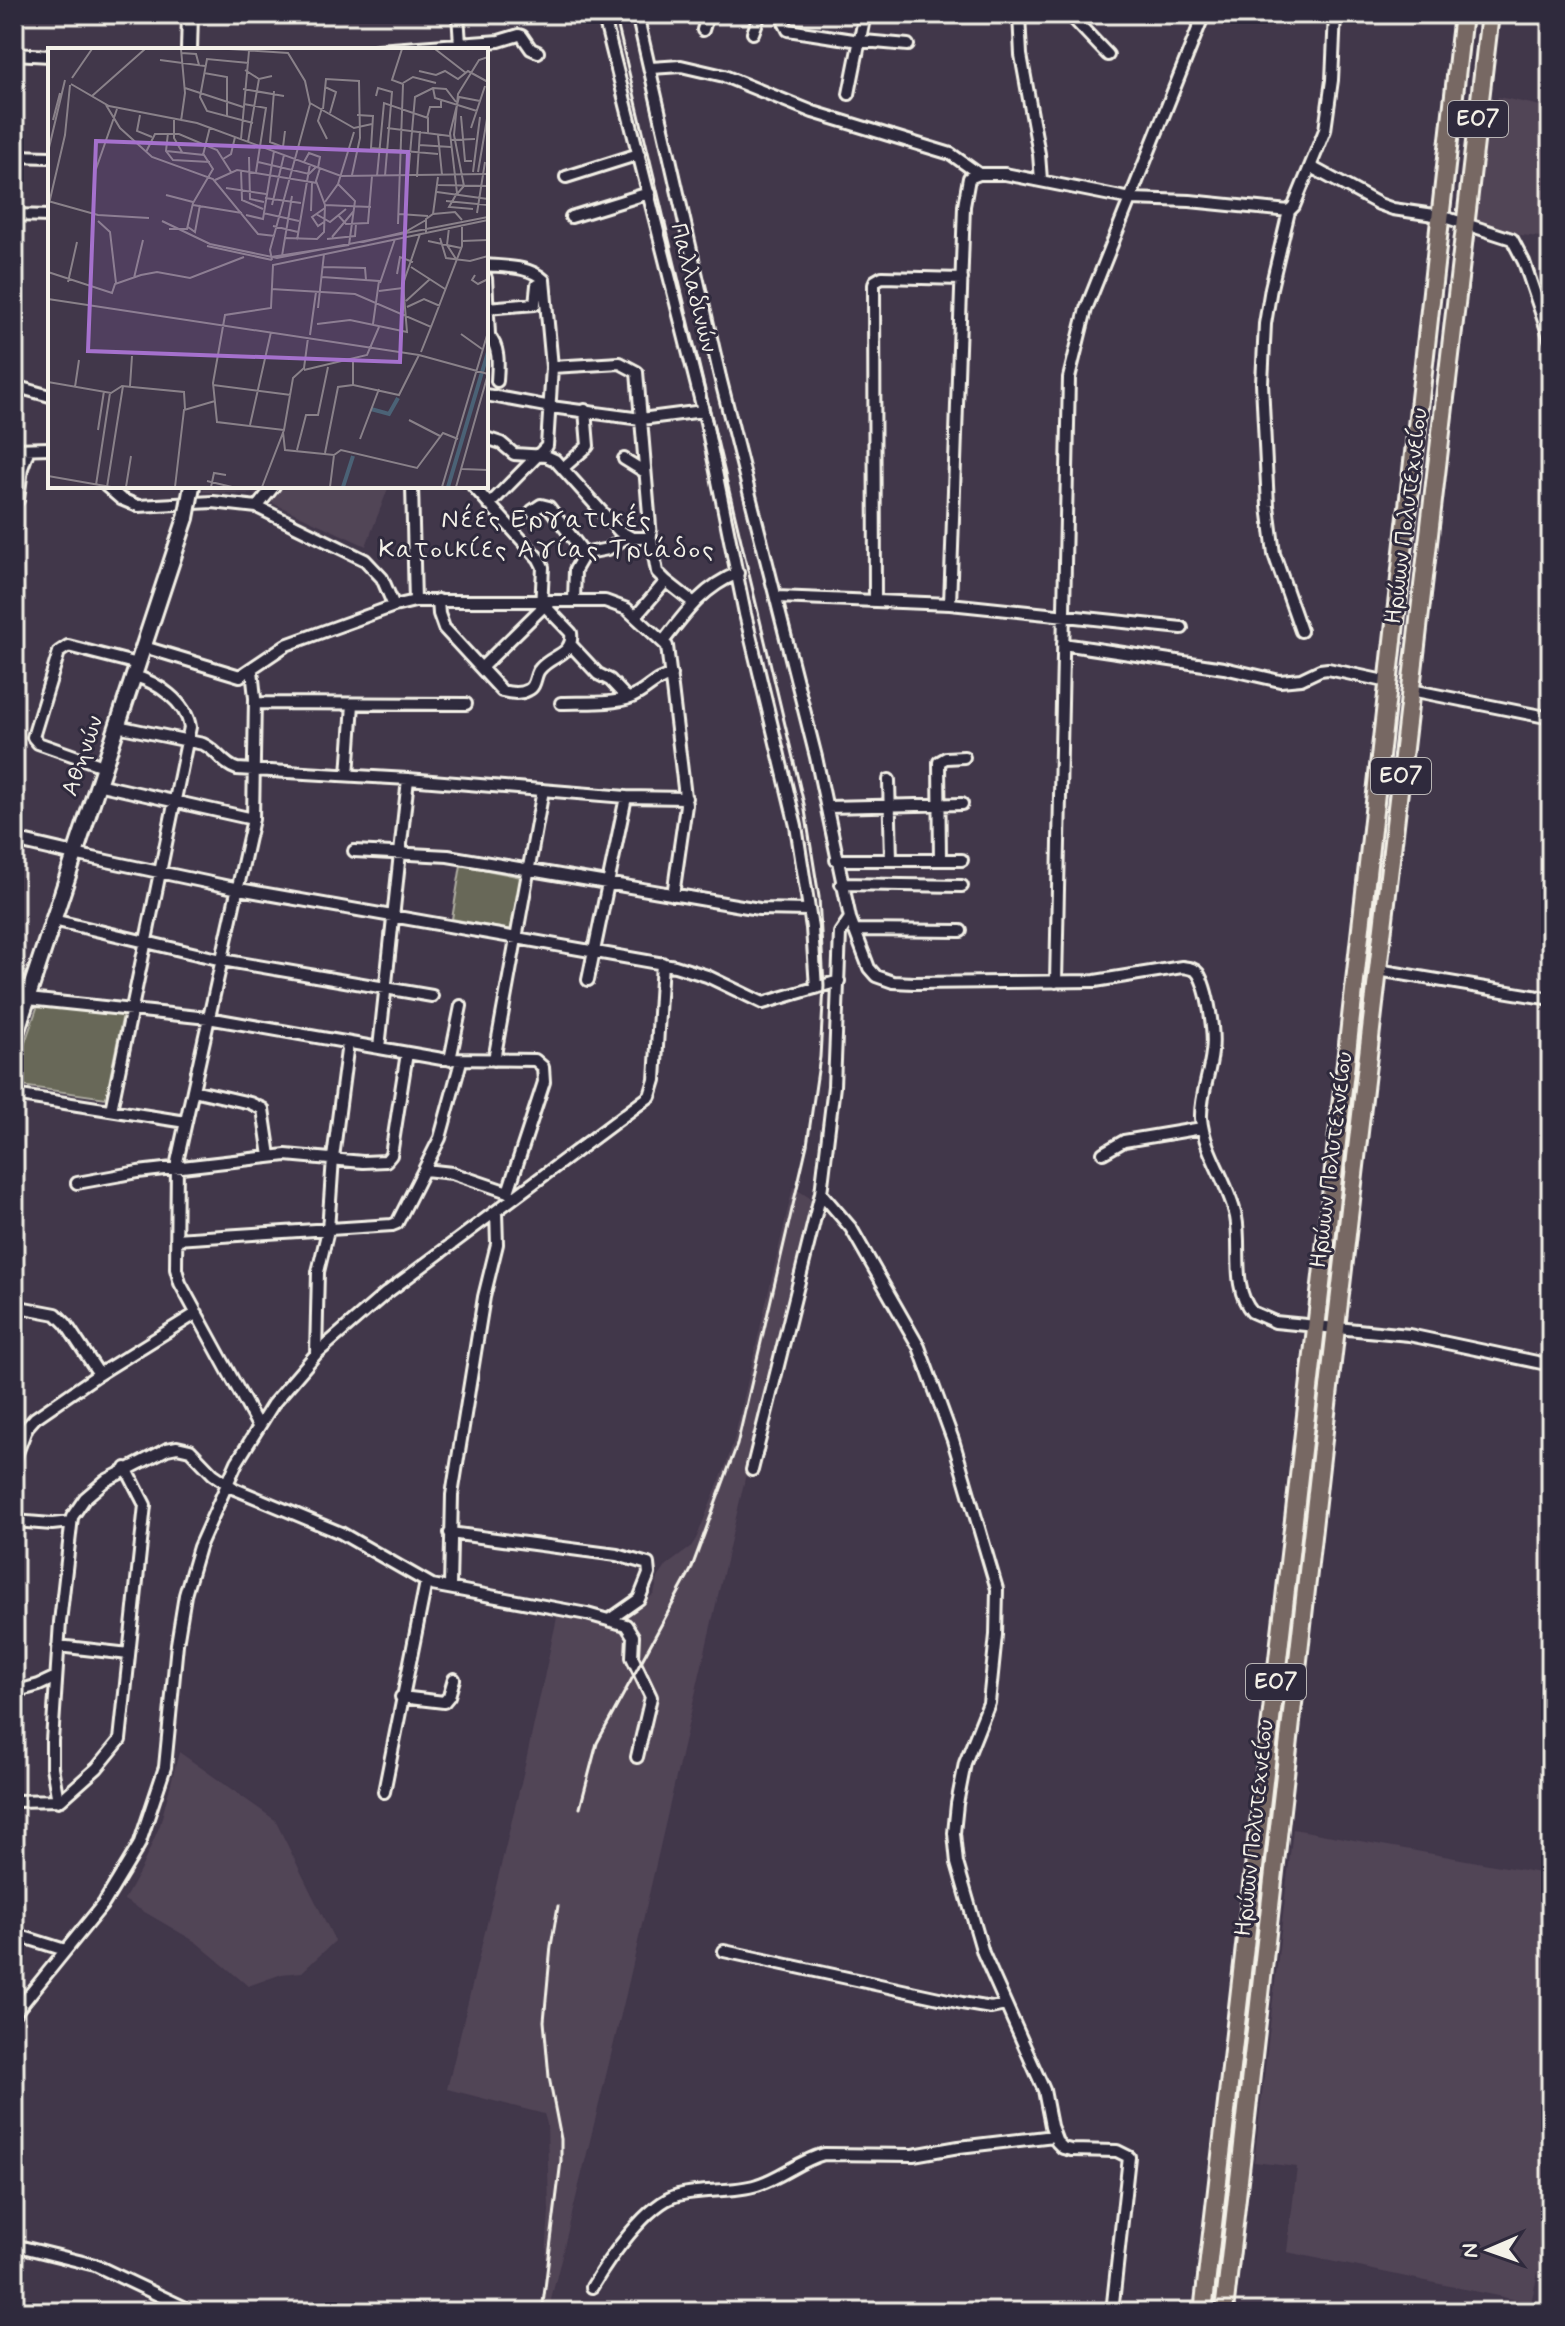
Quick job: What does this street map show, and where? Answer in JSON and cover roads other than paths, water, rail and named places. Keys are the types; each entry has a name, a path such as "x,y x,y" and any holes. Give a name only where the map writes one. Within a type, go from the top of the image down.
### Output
{"main road":[{"path":"189,48 190,14"},
{"name":"Ηρώων Πολυτεχνείου","path":"1203,2312 1317,1327 1463,14"},
{"name":"Ηρώων Πολυτεχνείου","path":"1224,2312 1490,14"},
{"name":"Αθηνών","path":"14,1039 186,518 192,488"}],"street":[{"path":"458,14 460,44"},
{"name":"Παλλαδινών","path":"603,14 703,411 745,614 796,826 809,910 816,988"},
{"path":"637,14 707,324 827,807 841,884 869,968 876,976 893,982 1095,981 1182,967 1193,969 1198,973 1210,1017 1213,1045 1201,1106 1202,1128 1236,1218 1240,1283 1245,1303 1258,1317 1268,1321 1442,1341 1551,1365"},
{"path":"703,30 708,14"},
{"path":"753,33 760,14"},
{"path":"787,14 784,22 788,30 908,45"},
{"path":"849,94 865,14"},
{"path":"1019,14 1022,66 1041,180"},
{"path":"1069,14 1108,55"},
{"path":"1056,982 1069,378 1082,320 1204,14"},
{"path":"1301,631 1274,554 1268,506 1262,383 1265,324 1289,211 1294,206 1325,130 1330,105 1335,14"},
{"path":"405,48 499,41 519,35 531,49 538,52"},
{"path":"14,54 48,56"},
{"path":"651,68 681,66 724,76 813,112 951,154 979,174"},
{"path":"566,177 639,154"},
{"path":"14,156 48,157"},
{"path":"1311,167 1366,199 1393,209 1441,216 1512,239 1524,262 1551,342"},
{"path":"950,604 966,187 969,178 979,174 1005,174 1131,199 1190,201 1289,211"},
{"path":"571,217 649,193"},
{"path":"14,215 48,216"},
{"path":"488,265 537,273 544,280 552,367 548,444 489,505"},
{"path":"875,601 875,281 882,277 962,279"},
{"path":"488,308 535,304 537,285"},
{"path":"488,337 494,341 498,357 497,381"},
{"path":"552,367 620,363 632,367 639,378 651,538 657,572 694,603"},
{"path":"14,386 48,395"},
{"path":"488,395 641,419 703,411"},
{"path":"563,468 588,446 585,410"},
{"path":"488,439 503,443 514,454 551,458 619,531 628,536 651,538"},
{"path":"14,449 48,448"},
{"path":"18,500 22,468 28,451"},
{"path":"624,459 645,472"},
{"path":"108,488 121,499 138,506 213,502 257,507 365,560 382,578 394,606"},
{"path":"257,507 272,488"},
{"path":"412,488 415,601"},
{"path":"475,488 541,562 543,602 533,618 481,668"},
{"path":"532,511 541,505 549,507 578,544 582,554 575,570 574,600"},
{"path":"582,554 608,549 628,536"},
{"path":"663,642 694,603 713,585 738,573"},
{"path":"636,616 666,581"},
{"path":"777,597 950,604 1182,628"},
{"path":"438,600 444,628 502,691 524,692 533,686 538,671 548,660 562,655 570,644 571,633 543,602"},
{"path":"144,647 242,676 286,645 415,601 605,601 627,609 669,650 686,798 673,895"},
{"path":"570,644 598,674 610,680 627,698"},
{"path":"1063,644 1224,668 1280,681 1301,679 1328,669 1389,682"},
{"path":"103,766 38,743 33,737 61,648 68,646 136,670 181,706 189,722 188,741 111,1110"},
{"path":"252,670 255,703 253,819 177,1168 176,1239 178,1278 258,1426"},
{"path":"561,703 627,698 661,677 671,675"},
{"path":"1411,690 1551,718"},
{"path":"255,703 466,704"},
{"path":"348,775 353,704"},
{"path":"117,726 211,748 233,768 254,771 408,779 626,797 686,798"},
{"path":"940,860 939,762 946,758 964,757"},
{"path":"379,1048 408,779"},
{"path":"889,780 891,860"},
{"path":"97,784 253,819"},
{"path":"494,1060 543,790"},
{"path":"588,980 626,797"},
{"path":"827,807 962,804"},
{"path":"14,840 239,889 662,963 707,976 763,1003 839,981"},
{"path":"354,851 448,856 759,909 809,910"},
{"path":"836,860 962,860"},
{"path":"841,884 962,886"},
{"path":"752,1470 821,1193 833,1108 840,933 850,918"},
{"path":"53,920 222,960 432,996"},
{"path":"854,930 961,931"},
{"path":"14,2014 116,1885 139,1845 165,1767 177,1644 187,1587 204,1533 226,1483 258,1426 280,1394 316,1354 385,1294 496,1212 511,1195 641,1104 652,1092 662,963"},
{"path":"1378,970 1551,999"},
{"path":"28,999 208,1018 455,1060 533,1060 541,1064 544,1075 511,1195"},
{"path":"176,1239 397,1223 440,1138 455,1060 461,1006"},
{"path":"316,1354 318,1272 328,1230 333,1158 348,1043"},
{"path":"77,1183 270,1156 383,1162 389,1159 407,1053"},
{"path":"193,1090 255,1104 263,1109 270,1156"},
{"path":"14,1095 186,1122"},
{"path":"1103,1153 1124,1141 1202,1128"},
{"path":"425,1170 452,1173 511,1195"},
{"path":"821,1193 851,1228 919,1347 949,1426 997,1589 989,1703 965,1763 954,1843 983,1953 1044,2090 1054,2136 1063,2148 1125,2152 1129,2157 1112,2311 1125,2312"},
{"path":"450,1587 455,1474 484,1297 497,1244 496,1212"},
{"path":"14,1306 51,1312 61,1318 99,1374"},
{"path":"14,1461 30,1423 99,1374 197,1313"},
{"path":"58,1801 52,1754 58,1646 71,1522 76,1509 90,1493 126,1468 156,1453 182,1448 193,1453 209,1471 226,1483 352,1538 426,1582 624,1624 630,1629 633,1641 632,1657 651,1697 637,1757"},
{"path":"14,1801 58,1801 88,1777 120,1740 145,1505 126,1468"},
{"path":"14,1521 71,1522"},
{"path":"450,1533 617,1555 648,1564 649,1574 639,1599 609,1620"},
{"path":"384,1792 426,1582"},
{"path":"58,1646 129,1654"},
{"path":"14,1692 56,1677"},
{"path":"401,1697 444,1702 454,1679"},
{"path":"14,1934 65,1950"},
{"path":"724,1951 962,2003 991,2008 1005,2005"},
{"path":"592,2287 621,2242 658,2207 676,2196 756,2186 824,2154 913,2155 1054,2136"},
{"path":"14,2245 95,2265 194,2312"}],"railway":[{"path":"580,1808 597,1743 691,1570 737,1445 807,1145 820,1057 824,986 819,897 804,804 615,14"},
{"path":"542,2312 561,2161 561,2139 549,2077 544,2021 558,1906"}],"district":[{"name":"Νέες Εργατικές Κατοικίες Αγίας Τριάδος","path":"547,535"}]}
